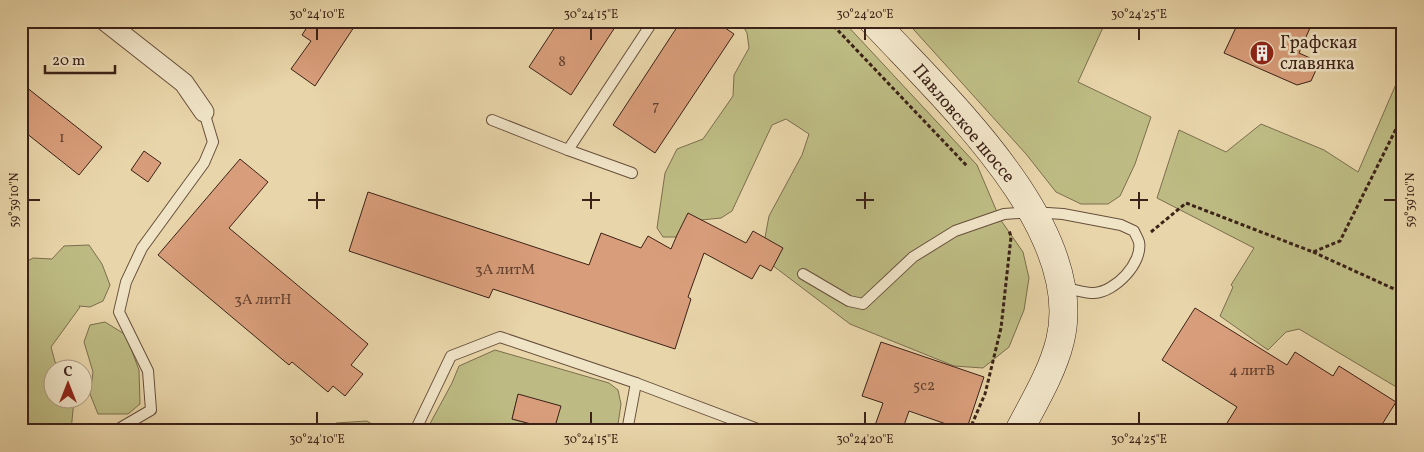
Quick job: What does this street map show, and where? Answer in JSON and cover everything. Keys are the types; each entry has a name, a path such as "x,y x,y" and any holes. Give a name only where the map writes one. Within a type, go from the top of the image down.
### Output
{"main road":[{"name":"Павловское шоссе","path":"873,21 948,100 985,143 1016,185 1047,242 1062,288 1064,307 1060,340 1050,370 1019,431"}],"street":[{"path":"105,21 184,83 204,112"}],"lane":[{"path":"568,150 654,21"},
{"path":"115,431 151,410 148,371 119,312 126,282 142,248 204,163 213,142 204,112"},
{"path":"492,120 632,173"},
{"path":"803,274 849,301 863,304 913,256 955,231 1004,214 1032,212 1062,214 1121,225 1134,231 1139,243 1136,259 1128,274 1114,286 1095,293 1062,288"},
{"path":"414,431 451,356 500,337 636,383 764,431"},
{"path":"627,431 636,383"}],"path":[{"path":"1313,252 1340,241 1403,115"},
{"path":"1139,243 1186,203 1313,252 1403,293"}],"shaded area":[{"path":"740,21 843,21 977,165 1000,219 1023,252 1029,278 1024,310 1009,347 983,368 954,366 850,324 772,265 764,243 769,216 802,155 809,134 786,119 772,125 732,211 721,218 691,221 680,237 663,237 657,228 665,173 677,149 703,139 733,96 734,75 749,48 747,33"},
{"path":"906,21 1106,21 1078,82 1151,117 1135,164 1120,196 1108,204 1081,204 1056,192 1026,154"},
{"path":"1403,68 1403,391 1299,329 1286,332 1268,350 1220,316 1233,287 1231,285 1254,248 1157,198 1179,130 1226,152 1261,124 1324,150 1358,172"},
{"path":"89,245 102,264 110,285 103,301 90,307 79,306 51,347 54,360 42,360 42,410 73,410 71,431 21,431 21,260 24,263 33,258 52,259 64,246"},
{"path":"105,322 126,335 139,370 140,404 128,414 98,414 92,399 92,360 89,360 84,342 90,325"},
{"path":"495,350 609,383 618,390 621,404 617,431 426,431 459,366","holes":["518,395 560,406 554,430 512,419"]},
{"path":"367,421 383,431 328,431 336,423"}],"building":[{"path":"311,21 358,21 315,86 291,69 311,41 302,35"},
{"path":"559,21 619,21 571,95 529,67"},
{"path":"681,21 715,21 734,34 655,153 613,125"},
{"name":"Графская славянка","path":"1239,21 1313,21 1299,53 1310,58 1316,70 1311,81 1297,85 1224,53"},
{"path":"21,83 102,147 79,175 21,129"},
{"path":"144,151 161,163 148,182 131,170"},
{"path":"240,159 268,182 229,228 368,344 351,365 363,374 345,396 333,386 328,392 292,362 289,365 158,255"},
{"path":"368,192 589,265 601,233 641,248 648,236 671,249 688,213 746,243 753,231 783,248 771,271 760,265 752,279 704,253 688,297 691,299 675,349 493,289 489,298 349,251"},
{"path":"1195,308 1287,365 1295,352 1333,376 1339,366 1396,402 1378,431 1222,431 1237,407 1162,360"},
{"path":"881,342 984,377 966,431 909,411 902,431 873,431 883,403 862,396"},
{"path":"518,394 561,406 554,430 512,419"}],"place":[{"name":"Графская славянка","path":"1262,53"}]}
